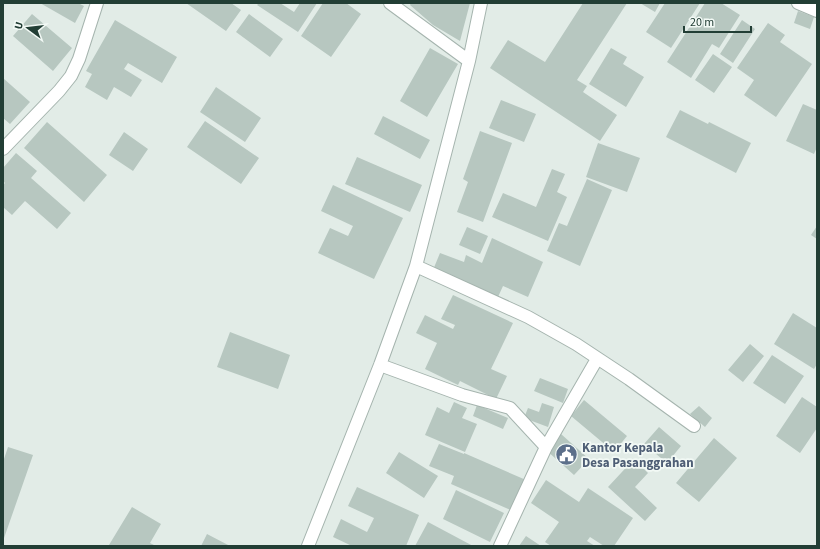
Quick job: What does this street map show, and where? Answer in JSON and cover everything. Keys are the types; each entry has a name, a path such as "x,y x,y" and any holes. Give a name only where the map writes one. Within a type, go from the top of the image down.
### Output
{"street":[{"path":"3,149 59,91 71,76 79,59 97,3"},
{"path":"390,3 469,61"},
{"path":"308,546 380,365 416,266 469,61 481,3"},
{"path":"798,3 817,11"},
{"path":"416,266 528,317 576,344 629,379 694,426"},
{"path":"500,546 546,447 597,359"},
{"path":"380,365 462,395 510,408 546,447"}],"building":[{"path":"40,3 78,3 84,6 75,23"},
{"path":"186,3 231,3 241,10 226,31"},
{"path":"259,3 280,3 294,12 300,3 317,3 298,32 257,5"},
{"path":"323,3 346,3 361,14 331,57 301,36"},
{"path":"411,3 470,3 460,41 433,25 410,5"},
{"path":"583,3 627,3 577,80 587,86 583,92 617,115 600,141 490,68 508,40 545,62"},
{"path":"640,3 660,3 655,12"},
{"path":"665,3 700,3 671,48 646,32"},
{"path":"705,3 721,3 740,15 719,48 712,44 691,78 667,62"},
{"path":"798,11 814,17 810,29 794,23"},
{"path":"32,14 72,48 53,71 13,36"},
{"path":"249,14 283,39 270,57 236,32"},
{"path":"115,20 177,57 162,83 128,63 124,69 142,80 131,97 114,87 107,100 85,87 92,74 86,71"},
{"path":"742,20 755,29 733,63 720,54"},
{"path":"768,23 785,35 780,42 812,64 776,117 744,95 754,80 737,68"},
{"path":"430,48 458,64 427,117 400,101"},
{"path":"611,48 627,57 623,64 644,77 626,107 589,84"},
{"path":"713,54 732,67 714,93 695,80"},
{"path":"3,78 30,102 10,124 3,118"},
{"path":"216,87 261,118 245,142 200,112"},
{"path":"501,100 536,114 524,142 489,128"},
{"path":"803,104 817,110 817,147 814,154 786,141"},
{"path":"680,110 708,124 709,122 751,143 736,173 666,137"},
{"path":"383,116 430,140 420,159 374,134"},
{"path":"205,121 259,158 241,184 187,147"},
{"path":"47,122 107,175 84,202 24,148"},
{"path":"480,131 512,143 483,222 457,212 468,182 463,179"},
{"path":"124,132 148,149 133,171 109,155"},
{"path":"598,143 640,158 627,192 586,177"},
{"path":"16,153 37,171 31,178 71,213 57,229 25,201 12,215 3,207 3,185 5,183 3,181 3,168"},
{"path":"357,157 422,185 410,212 345,184"},
{"path":"552,169 565,174 557,192 567,197 548,241 492,217 503,193 536,207"},
{"path":"587,179 612,190 580,266 547,251 559,223 567,226"},
{"path":"333,185 403,218 374,279 318,253 330,228 348,236 353,226 321,211"},
{"path":"817,226 817,239 811,235"},
{"path":"467,227 488,236 480,254 459,245"},
{"path":"492,238 543,262 528,297 503,286 498,297 433,270 440,253 464,262 466,255 482,263"},
{"path":"453,295 513,323 491,369 507,376 496,399 460,381 458,385 425,369 437,343 416,333 425,315 453,329 455,325 441,319"},
{"path":"793,313 817,328 817,364 814,369 774,344"},
{"path":"230,332 290,355 278,389 217,367"},
{"path":"750,344 764,356 743,382 728,370"},
{"path":"772,355 804,376 785,404 753,383"},
{"path":"540,378 568,389 563,403 534,391"},
{"path":"802,397 817,407 817,428 800,453 776,436"},
{"path":"584,400 627,436 614,452 571,416"},
{"path":"454,402 467,408 462,418 477,424 465,452 425,435 437,407 449,413"},
{"path":"542,403 554,407 548,427 524,418 528,408 539,412"},
{"path":"477,405 508,418 503,429 473,416"},
{"path":"699,406 712,418 705,427 690,414"},
{"path":"659,427 681,446 667,463 644,444"},
{"name":"Kantor Kepala Desa Pasanggrahan","path":"561,434 589,459 574,475 546,450"},
{"path":"714,438 737,458 699,502 676,483"},
{"path":"439,444 464,453 526,480 513,511 451,484 454,476 429,466"},
{"path":"8,447 33,455 3,541 3,462"},
{"path":"399,452 438,476 424,498 386,473"},
{"path":"634,459 648,473 635,487 657,508 645,521 608,487"},
{"path":"546,480 579,502 588,488 633,518 614,546 604,546 590,537 587,541 595,546 551,546 545,542 559,522 531,503"},
{"path":"357,487 419,515 406,546 352,546 333,537 341,519 367,532 374,518 348,506"},
{"path":"456,490 504,513 490,542 443,519"},
{"path":"132,507 161,524 150,543 156,546 109,545"},
{"path":"428,522 473,546 415,546"},
{"path":"207,534 230,546 201,546"},
{"path":"526,536 541,546 519,546"}],"place":[{"name":"Kantor Kepala Desa Pasanggrahan","path":"567,455"}]}
